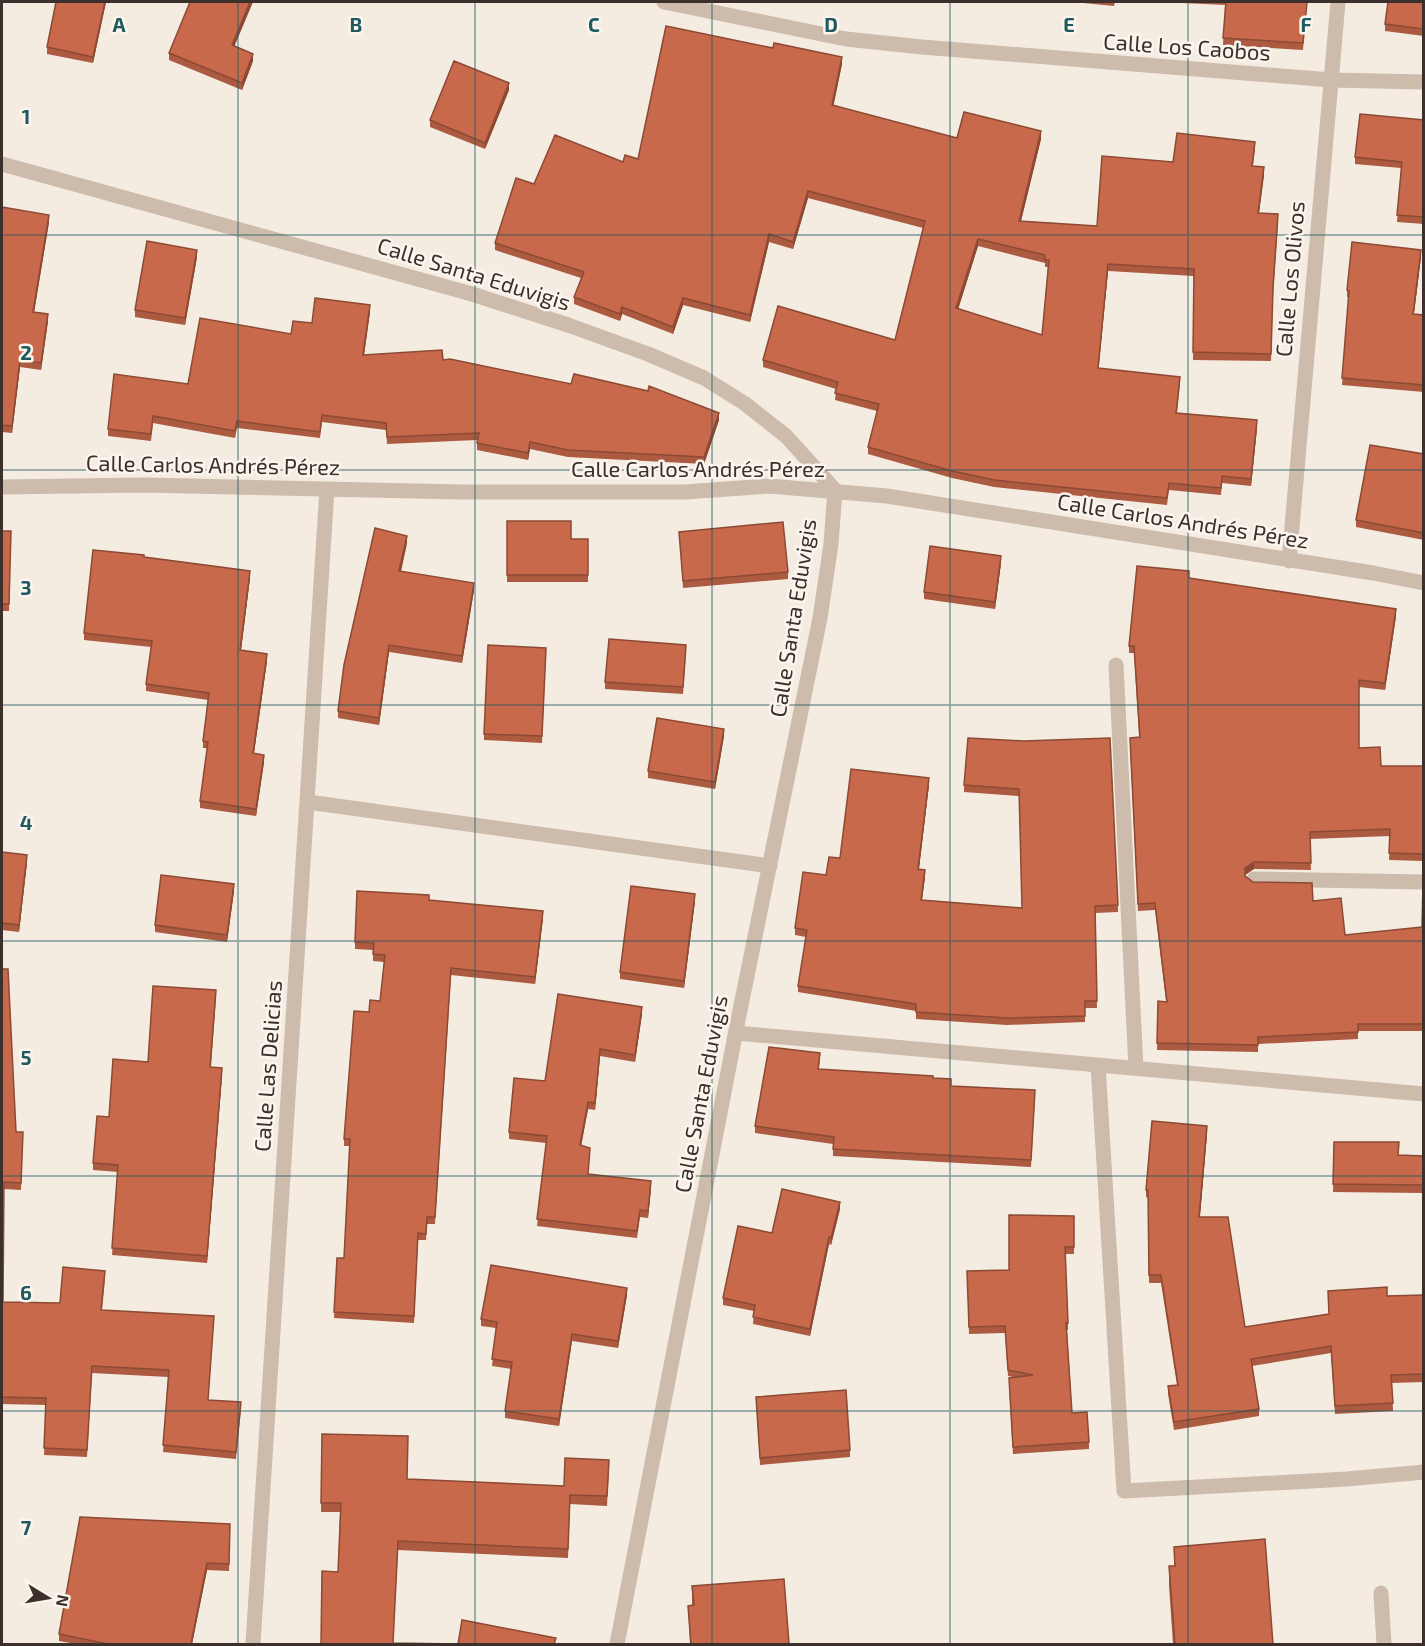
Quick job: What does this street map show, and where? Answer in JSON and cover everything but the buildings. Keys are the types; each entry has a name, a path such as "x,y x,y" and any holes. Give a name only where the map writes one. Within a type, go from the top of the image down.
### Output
{"street":[{"name":"Calle Los Caobos","path":"664,2 846,39 1075,61 1331,80 1424,82"},
{"name":"Calle Los Olivos","path":"1289,561 1338,2"},
{"name":"Calle Santa Eduvigis","path":"2,164 472,294 648,354 704,378 744,403 786,436 835,490 831,544 820,618 736,1033 617,1644"},
{"name":"Calle Carlos Andrés Pérez","path":"2,488 144,485 460,492 685,492 769,486 835,490 887,496 1373,573 1424,584"},
{"name":"Calle Las Delicias","path":"253,1644 327,489"},
{"path":"1116,665 1136,1068"},
{"path":"308,802 770,866"},
{"path":"1254,879 1424,882"},
{"path":"736,1033 1424,1094"},
{"path":"1098,1065 1124,1491 1347,1479 1424,1472"},
{"path":"1381,1593 1384,1644"}]}
